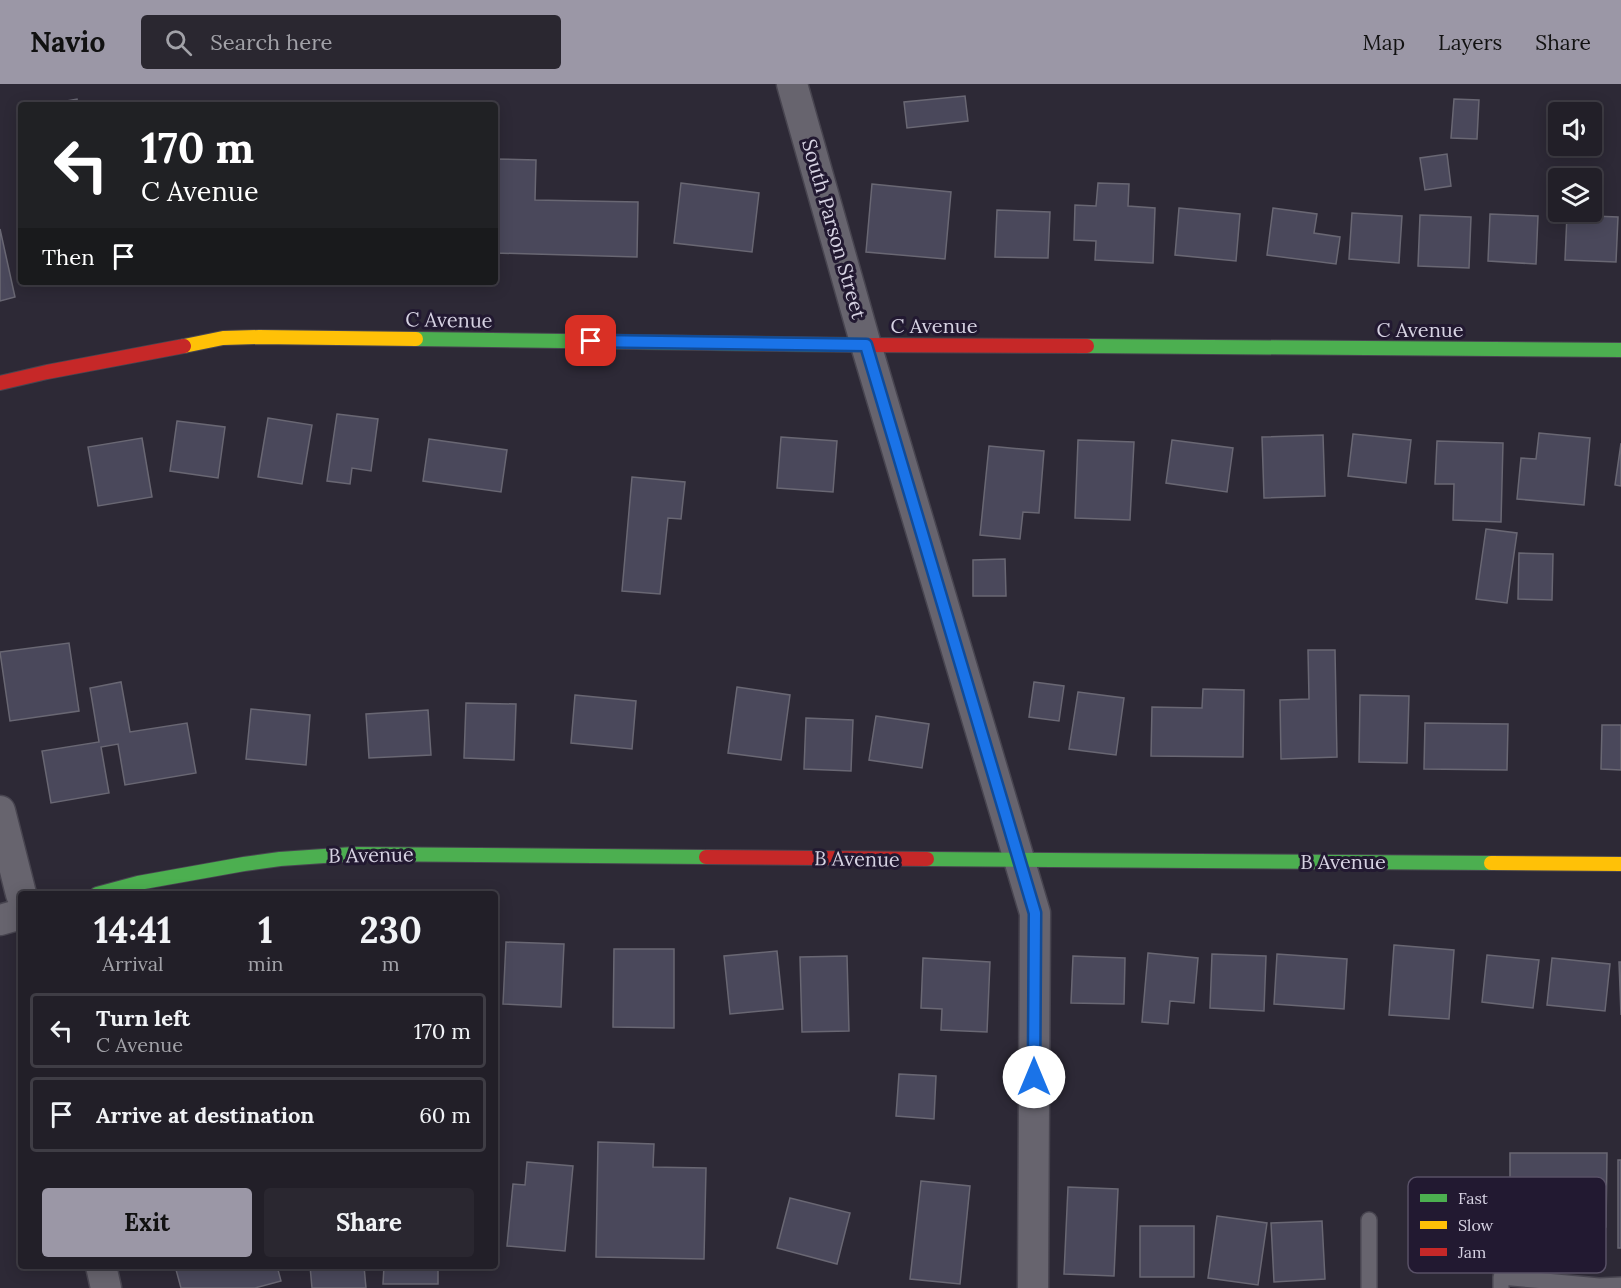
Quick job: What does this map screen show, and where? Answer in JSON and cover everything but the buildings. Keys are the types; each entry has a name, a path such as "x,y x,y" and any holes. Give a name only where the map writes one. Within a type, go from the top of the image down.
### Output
{"street":[{"name":"South Parson Street","path":"792,84 866,345 1035,913 1033,1288"},
{"name":"C Avenue","path":"0,383 223,338 259,337 866,345 1621,350"},
{"path":"0,810 20,891"},
{"name":"B Avenue","path":"108,891 138,883 244,864 353,854 1621,864"},
{"path":"0,920 18,915"},
{"path":"103,1269 106,1288"}],"lane":[{"path":"1369,1220 1369,1288"},
{"path":"1501,1288 1501,1277 1599,1286 1621,1285"}],"traffic: fast":[{"path":"416,339 861,345"},
{"path":"1087,346 1621,350"},
{"path":"108,891 138,883 244,864 353,854 706,857"},
{"path":"927,859 1491,863"}],"traffic: slow":[{"path":"184,346 223,338 416,339"},
{"path":"1491,863 1621,864"}],"traffic: jam":[{"path":"861,345 1087,346"},
{"path":"0,383 184,346"},
{"path":"706,857 927,859"}],"route":[{"path":"591,341 866,345 1035,913 1034,1077"}]}
